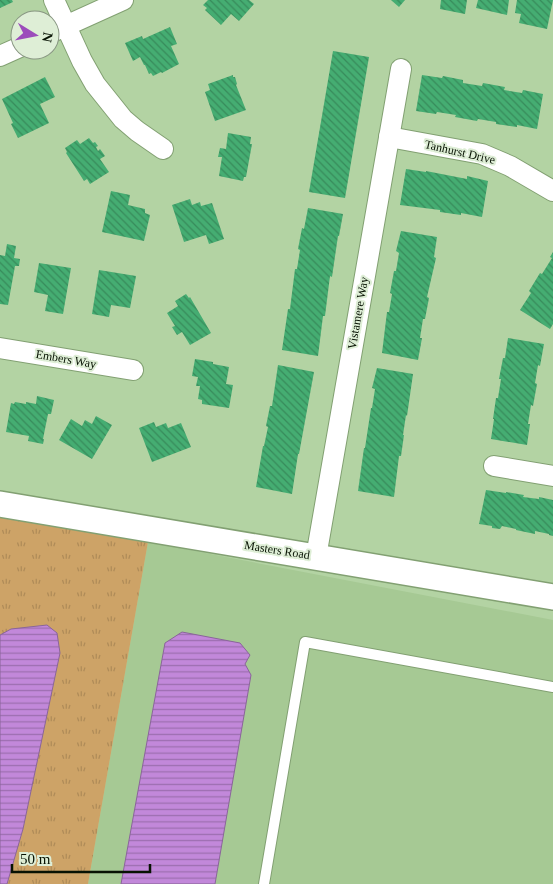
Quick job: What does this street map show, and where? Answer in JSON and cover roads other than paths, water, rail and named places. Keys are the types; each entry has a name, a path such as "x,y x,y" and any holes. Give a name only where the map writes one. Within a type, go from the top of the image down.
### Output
{"street":[{"path":"60,29 123,0"},
{"path":"60,33 95,84 123,119 163,149"},
{"name":"Vistamere Way","path":"316,556 401,69"},
{"name":"Tanhurst Drive","path":"389,137 482,154 510,166 553,191"},
{"name":"Embers Way","path":"0,348 132,370"},
{"path":"494,466 553,476"},
{"name":"Masters Road","path":"0,504 553,597"}],"lane":[{"path":"264,884 305,642 553,687"}]}
